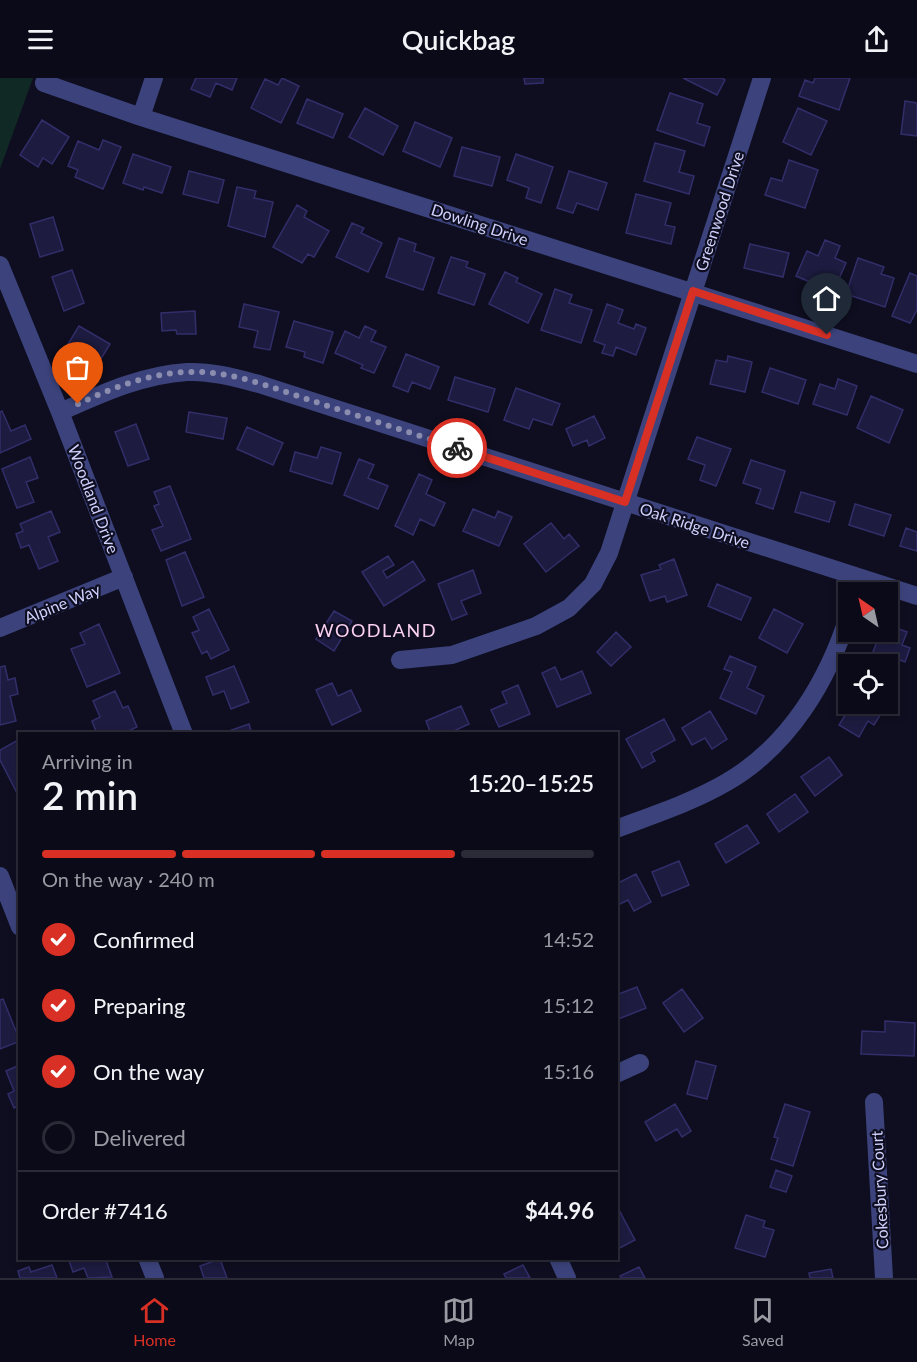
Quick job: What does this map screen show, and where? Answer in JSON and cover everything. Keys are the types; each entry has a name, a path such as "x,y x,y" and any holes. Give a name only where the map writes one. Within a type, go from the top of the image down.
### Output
{"street":[{"path":"141,117 154,78"},
{"name":"Greenwood Drive","path":"400,660 452,656 536,626 569,608 593,584 609,553 762,78"},
{"name":"Dowling Drive","path":"45,83 141,117 917,364"},
{"name":"Woodland Drive","path":"0,265 60,412 183,732"},
{"name":"Oak Ridge Drive","path":"60,412 114,388 157,376 189,372 225,376 259,384 625,502 847,582"},
{"name":"Alpine Way","path":"0,628 124,577"},
{"name":"Oak Ridge Drive","path":"898,593 917,597"},
{"path":"618,828 727,783 761,759 787,732 812,697 838,642"},
{"path":"0,876 18,922"},
{"path":"618,1073 640,1064"},
{"name":"Cokesbury Court","path":"874,1102 884,1278"},
{"path":"148,1260 155,1278"},
{"path":"559,1260 567,1278"}],"green space":[{"path":"0,78 33,78 0,169"}],"building":[{"path":"196,78 237,78 232,90 216,83 210,97 191,89"},
{"path":"282,78 299,86 281,123 251,108 265,79 278,85"},
{"path":"524,78 543,78 543,83 525,84"},
{"path":"683,78 722,78 725,80 717,95"},
{"path":"815,78 850,78 839,110 799,96 805,80 813,83"},
{"path":"670,93 703,104 697,123 710,127 704,146 657,130"},
{"path":"307,99 343,114 333,138 297,123"},
{"path":"905,101 917,103 917,136 901,134"},
{"path":"365,108 398,126 383,155 349,137"},
{"path":"798,108 827,121 811,155 783,142"},
{"path":"42,120 69,137 52,164 43,158 38,167 20,155"},
{"path":"415,122 452,138 440,167 403,151"},
{"path":"103,140 121,147 103,189 75,177 78,170 68,166 78,141 99,150"},
{"path":"655,143 685,151 679,172 694,176 689,194 644,181"},
{"path":"462,147 500,157 492,186 454,176"},
{"path":"133,154 171,167 162,193 144,187 143,190 123,183"},
{"path":"516,154 553,167 541,203 526,198 529,188 507,180"},
{"path":"789,160 818,170 805,208 765,195 771,178 782,181"},
{"path":"189,171 224,180 218,203 183,194"},
{"path":"569,171 607,183 598,210 577,203 573,213 557,208"},
{"path":"237,187 256,191 254,198 273,202 265,237 228,226"},
{"path":"636,194 671,203 665,225 675,227 671,244 626,233"},
{"path":"297,205 307,211 304,217 329,231 314,257 308,254 302,263 273,247"},
{"path":"53,217 63,250 40,257 30,224"},
{"path":"352,223 364,228 361,233 382,243 368,272 336,257"},
{"path":"399,238 416,244 414,251 434,258 423,290 386,277"},
{"path":"825,240 840,246 835,258 846,263 830,299 814,292 817,285 796,276 807,251 818,256"},
{"path":"750,244 789,253 783,277 744,268"},
{"path":"451,257 468,262 466,267 485,274 474,305 438,293"},
{"path":"858,258 884,267 881,274 894,278 885,307 846,294"},
{"path":"72,270 84,303 64,311 52,277"},
{"path":"505,272 518,278 516,282 542,294 528,323 489,304"},
{"path":"910,273 917,276 917,310 910,323 892,316"},
{"path":"555,289 572,295 569,303 592,310 581,343 541,330"},
{"path":"244,304 279,312 270,350 254,347 258,331 239,327"},
{"path":"607,304 623,310 618,323 634,329 636,324 646,328 636,355 616,347 613,356 602,353 605,345 594,341"},
{"path":"195,311 196,334 177,334 176,330 162,331 161,313"},
{"path":"294,321 333,332 323,363 304,357 305,352 286,347"},
{"path":"79,326 110,344 99,362 68,344"},
{"path":"365,326 376,331 371,341 386,347 374,373 361,368 363,365 335,353 345,331 359,338"},
{"path":"406,354 439,367 430,389 412,382 408,392 393,386"},
{"path":"728,356 752,362 745,392 710,384 716,360 727,362"},
{"path":"770,368 806,380 798,404 762,392"},
{"path":"455,377 495,389 488,412 448,400"},
{"path":"838,379 857,386 847,415 813,404 820,384 835,389"},
{"path":"516,388 560,404 552,425 533,419 529,429 504,420"},
{"path":"871,396 903,410 889,443 857,428"},
{"path":"2,411 11,431 25,425 31,439 0,453 0,412"},
{"path":"189,412 227,418 223,439 186,432"},
{"path":"594,416 605,438 589,446 587,440 573,446 566,429"},
{"path":"136,424 149,459 128,466 115,432"},
{"path":"247,427 283,443 273,465 237,449"},
{"path":"697,437 731,449 716,486 700,480 705,465 688,459"},
{"path":"321,447 341,453 332,484 290,471 295,452 317,458"},
{"path":"30,457 38,478 26,482 34,502 17,508 2,469"},
{"path":"359,459 374,465 368,478 388,486 378,509 344,495"},
{"path":"751,460 785,471 773,509 756,503 761,489 743,483"},
{"path":"419,474 432,480 426,494 445,503 434,526 420,519 413,535 395,526"},
{"path":"170,486 191,539 161,551 152,530 163,526 154,506 159,504 154,492"},
{"path":"801,492 835,502 829,522 795,512"},
{"path":"855,504 891,515 884,536 849,525"},
{"path":"473,509 495,518 498,511 512,517 499,546 463,531"},
{"path":"51,511 60,532 48,537 58,561 39,569 29,545 21,548 16,534 23,531 20,524"},
{"path":"551,523 564,539 569,534 579,546 546,572 524,544"},
{"path":"906,528 917,532 917,551 900,546"},
{"path":"185,552 204,597 182,606 166,560"},
{"path":"388,556 394,565 383,571 387,578 413,561 425,580 384,606 362,572"},
{"path":"674,559 687,595 667,602 665,596 650,601 641,575 661,569 659,565"},
{"path":"473,570 481,593 461,601 467,614 452,620 438,584"},
{"path":"717,584 751,598 741,620 708,606"},
{"path":"209,609 229,650 211,659 207,651 202,654 192,633 199,630 193,617"},
{"path":"774,609 803,624 787,653 759,638"},
{"path":"334,611 352,621 334,651 316,639"},
{"path":"99,624 120,673 87,687 71,649 85,644 80,633"},
{"path":"898,629 907,632 902,645 910,648 905,662 898,659 898,654 872,654 877,642 898,642"},
{"path":"616,632 631,647 611,666 597,652"},
{"path":"730,656 756,667 747,688 764,696 756,714 720,698 732,672 724,669"},
{"path":"5,666 8,680 15,678 18,694 10,696 16,721 0,725 0,667"},
{"path":"234,666 249,702 231,709 224,691 213,695 206,677"},
{"path":"555,667 561,680 582,671 591,693 557,707 542,673"},
{"path":"332,683 338,696 351,690 361,711 332,725 316,690"},
{"path":"518,685 530,714 499,727 491,710 507,703 502,692"},
{"path":"115,691 123,708 128,706 137,727 126,732 96,732 92,721 100,717 93,701"},
{"path":"461,706 469,724 451,732 430,732 426,721"},
{"path":"710,711 727,739 712,749 705,738 692,745 682,728"},
{"path":"846,714 881,714 874,725 868,721 859,737 839,725"},
{"path":"664,719 675,740 651,753 655,761 642,768 626,739"},
{"path":"249,724 251,732 229,732"},
{"path":"18,740 18,790 16,791 0,760 0,750"},
{"path":"829,757 842,775 815,796 801,777"},
{"path":"795,794 808,812 779,832 767,814"},
{"path":"747,825 759,843 726,863 715,844"},
{"path":"679,861 689,885 662,896 652,872"},
{"path":"636,874 651,902 634,911 628,900 618,905 618,883"},
{"path":"637,987 646,1008 618,1019 618,994"},
{"path":"682,989 703,1018 684,1032 663,1003"},
{"path":"3,999 18,1036 18,1042 0,1049 0,1000"},
{"path":"885,1021 915,1023 914,1056 861,1054 862,1031 885,1032"},
{"path":"696,1061 716,1066 707,1099 687,1094"},
{"path":"18,1066 18,1106 14,1108 8,1094 14,1091 6,1071"},
{"path":"675,1104 691,1131 682,1137 677,1129 656,1141 645,1122"},
{"path":"785,1104 810,1112 793,1166 771,1159 778,1138 774,1137"},
{"path":"776,1170 792,1176 786,1192 770,1187"},
{"path":"618,1208 635,1240 618,1249"},
{"path":"746,1215 765,1221 763,1227 774,1230 765,1257 735,1248"},
{"path":"69,1260 106,1260 112,1277 88,1278 84,1268 73,1272"},
{"path":"220,1260 227,1278 204,1278 200,1266"},
{"path":"52,1265 57,1278 20,1278 18,1271 29,1267 31,1272"},
{"path":"523,1265 530,1278 506,1278 504,1274"},
{"path":"639,1267 645,1278 621,1278 620,1276"},
{"path":"831,1269 833,1278 810,1278 809,1273"}],"way so far":[{"path":"78,404 114,388 157,376 189,372 225,376 259,384 457,448"}],"district":[{"name":"WOODLAND","path":"376,630"}],"route":[{"path":"457,448 625,502 693,291 827,335"}]}
